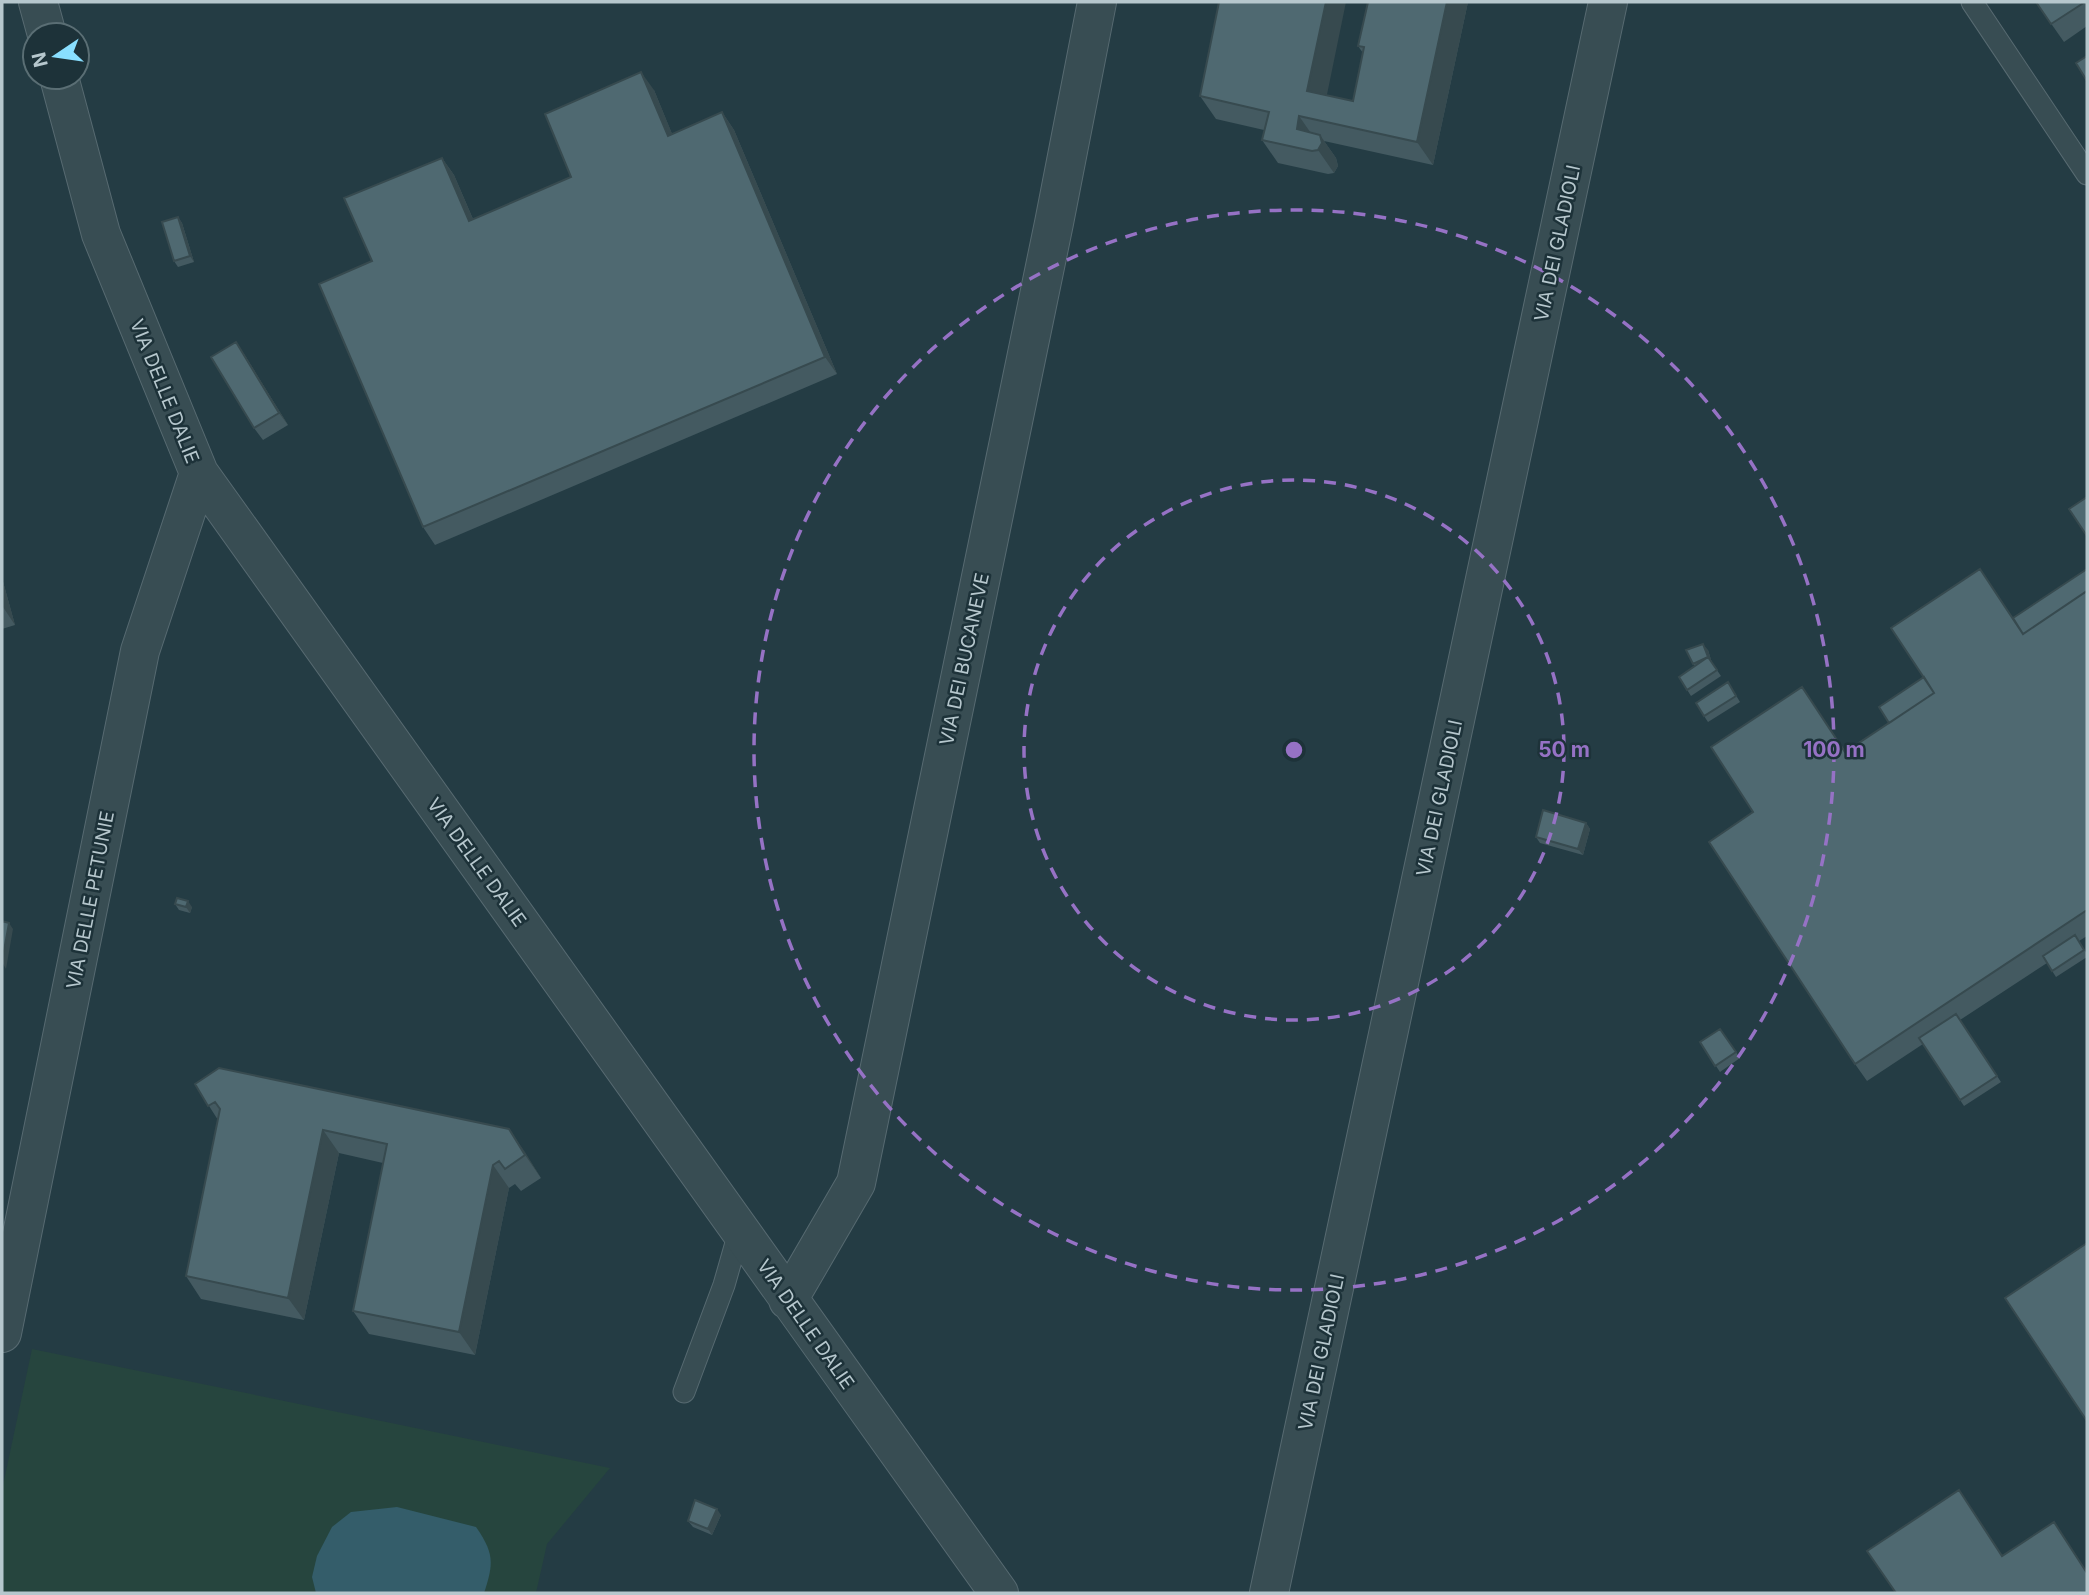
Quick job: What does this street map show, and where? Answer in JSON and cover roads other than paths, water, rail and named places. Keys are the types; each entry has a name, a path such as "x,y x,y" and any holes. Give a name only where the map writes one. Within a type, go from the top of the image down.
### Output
{"street":[{"path":"38,2 43,21"},
{"name":"VIA DEI BUCANEVE","path":"788,1300 856,1183 1097,2"},
{"name":"VIA DEI GLADIOLI","path":"1269,1593 1608,2"},
{"name":"VIA DELLE DALIE","path":"62,91 102,234 199,473 999,1593"},
{"name":"VIA DELLE PETUNIE","path":"2,1334 140,651 199,473"}],"lane":[{"path":"1972,2 2087,174"},
{"path":"684,1392 724,1285 740,1229"}],"water":[{"path":"397,1507 476,1527 489,1551 491,1566 484,1593 316,1593 312,1577 317,1556 332,1527 351,1512"}]}
